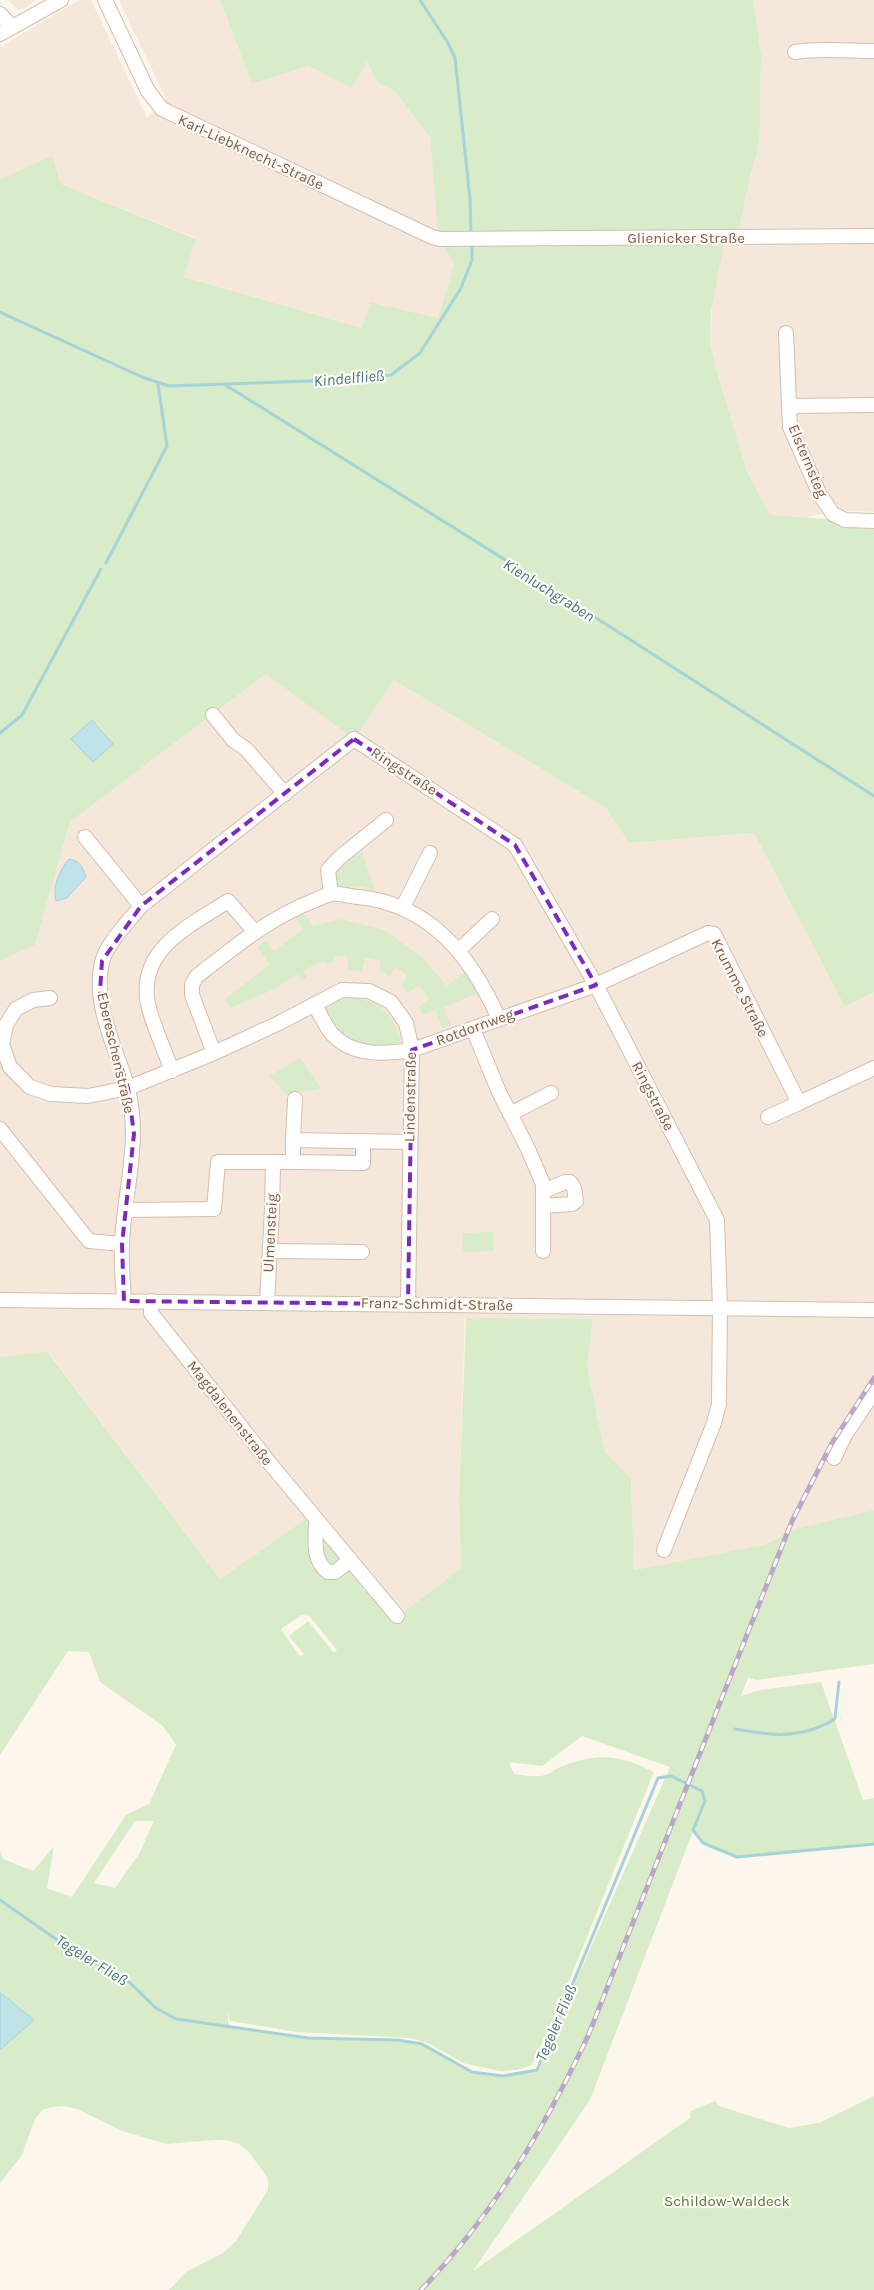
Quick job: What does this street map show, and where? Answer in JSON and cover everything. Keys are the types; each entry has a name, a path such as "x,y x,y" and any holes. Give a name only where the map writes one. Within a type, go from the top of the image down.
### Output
{"street":[{"path":"0,14 6,30 61,0"},
{"name":"Karl-Liebknecht-Straße","path":"106,0 148,91 162,109 432,237 454,240 498,240"},
{"path":"795,52 811,49 829,52 874,51"},
{"name":"Glienicker Straße","path":"498,240 874,236"},
{"name":"Elsternsteg","path":"786,333 790,428 820,495 833,514 846,520 874,521"},
{"path":"789,406 874,405"},
{"path":"212,715 234,740 246,749 286,794"},
{"name":"Ebereschenstraße","path":"124,1301 122,1244 134,1134 128,1088 103,1010 100,992 102,961 118,935 141,906 354,739"},
{"name":"Ringstraße","path":"354,739 516,846 596,985 717,1220 720,1307 719,1404 714,1423 664,1550"},
{"path":"331,894 328,870 339,858 386,820"},
{"path":"85,837 141,906"},
{"path":"403,907 430,853"},
{"path":"214,1053 192,994 192,985 196,976 255,932 291,909 331,894 368,898 403,907 442,933 458,950 487,992 499,1019"},
{"path":"172,1071 147,999 146,982 152,963 167,944 228,901 255,932"},
{"path":"458,950 492,919"},
{"name":"Krumme Straße","path":"596,985 708,933 714,934 799,1103"},
{"name":"Rotdornweg","path":"314,1004 331,1033 351,1048 387,1054 412,1050 596,985"},
{"name":"Lindenstraße","path":"50,998 33,1000 16,1009 6,1025 2,1044 10,1067 30,1087 51,1094 88,1096 128,1088 172,1071 279,1023 342,990 369,991 391,1002 406,1023 412,1050 408,1304"},
{"path":"473,1029 510,1114 528,1149 544,1191 543,1251"},
{"path":"768,1117 874,1068"},
{"path":"510,1114 551,1093"},
{"path":"293,1162 295,1099"},
{"path":"0,1129 89,1242 122,1244"},
{"path":"293,1140 410,1142"},
{"path":"127,1210 214,1209 218,1162 273,1164 293,1162 363,1163 363,1142"},
{"name":"Ulmensteig","path":"267,1303 271,1251 273,1164"},
{"path":"544,1191 565,1182 570,1182 577,1196 576,1201 572,1204 544,1206"},
{"path":"271,1251 362,1252"},
{"name":"Franz-Schmidt-Straße","path":"0,1300 874,1310"},
{"name":"Magdalenenstraße","path":"151,1302 151,1313 348,1561 397,1616"},
{"path":"834,1458 845,1435 874,1392"},
{"path":"318,1522 316,1525 316,1554 321,1567 328,1572 335,1572 348,1561"}],"highlighted area":[{"path":"354,739 515,845 596,985 412,1050 408,1304 124,1301 122,1244 134,1134 128,1088 103,1010 100,992 102,961 141,906"}],"shaded area":[{"path":"8,0 37,0 19,11"},
{"path":"79,0 91,0 147,118 166,99 119,0 220,0 252,84 308,66 351,87 367,62 378,83 395,91 430,138 438,236 454,264 438,318 370,302 363,328 184,277 196,238 61,184 52,157 0,179 0,47"},
{"path":"753,0 874,0 874,512 835,510 805,518 770,515 747,471 716,369 710,342 713,295 725,237 750,176 758,149 760,130 761,53"},
{"path":"266,674 354,738 394,680 606,808 629,843 754,833 845,1007 874,992 874,1510 799,1528 766,1544 634,1570 631,1478 605,1452 587,1367 593,1319 465,1318 459,1498 461,1568 395,1620 310,1516 220,1579 48,1351 0,1357 0,961 35,945 70,822"}],"green space":[{"path":"220,0 753,0 761,53 758,149 750,176 737,237 725,237 711,313 710,342 716,369 747,471 770,515 827,519 845,524 874,526 874,992 845,1007 754,833 629,843 606,808 394,680 354,739 266,674 70,822 35,945 0,961 0,179 52,156 61,184 196,239 184,277 362,328 370,302 438,318 454,264 438,236 430,138 395,91 378,83 367,62 352,88 308,66 252,84"},
{"path":"362,851 375,890 363,887 337,888 333,874"},
{"path":"303,911 305,918 309,918 312,926 341,919 384,930 422,957 447,986 469,968 485,990 444,1007 451,1025 442,1028 436,1010 422,1015 419,1007 429,999 419,985 408,993 402,985 407,975 395,967 390,976 379,970 380,961 365,958 362,971 349,970 347,955 334,957 334,962 326,964 324,961 304,970 307,977 302,981 297,974 275,989 230,1008 225,999 270,964 257,947 266,941 274,951 303,929 294,916"},
{"path":"344,998 367,1001 383,1009 394,1024 402,1046 374,1046 354,1042 347,1037 339,1030 324,1006"},
{"path":"300,1058 321,1088 287,1095 269,1076"},
{"path":"493,1232 494,1251 463,1252 463,1233"},
{"name":"Schildow-Waldeck","path":"466,1318 593,1319 587,1367 605,1452 631,1478 634,1570 766,1544 799,1528 874,1510 874,1664 757,1680 748,1678 741,1696 760,1690 821,1682 863,1800 874,1798 874,1844 737,1857 703,1843 693,1831 590,2100 473,2271 690,2118 691,2111 715,2101 719,2106 789,2128 819,2123 874,2096 874,2290 169,2290 186,2272 223,2253 236,2241 268,2190 268,2178 248,2151 239,2144 227,2140 214,2140 167,2144 122,2131 77,2109 64,2106 52,2107 42,2110 35,2119 22,2155 0,2183 0,2050 34,2020 0,1991 0,1850 3,1859 33,1871 54,1846 47,1888 72,1897 126,1815 149,1804 176,1745 163,1726 100,1682 89,1652 68,1651 0,1755 0,1357 47,1351 220,1579 310,1516 314,1541 320,1560 330,1574 337,1578 352,1569 395,1619 461,1568 459,1498","holes":["302,1615 309,1616 337,1650 334,1653 308,1621 289,1636 304,1654 300,1657 281,1629","582,1736 670,1767 537,2070 503,2076 472,2072 422,2044 398,2040 308,2038 229,2026 227,2011 230,2021 297,2032 410,2038 430,2044 463,2063 500,2071 517,2070 532,2065 562,1998 654,1772 618,1759 595,1757 571,1763 547,1774 530,1776 514,1774 509,1762 542,1766","135,1821 154,1821 139,1854 115,1888 94,1883"]},
{"path":"321,1531 338,1552 341,1561 340,1566 324,1565"}],"water":[{"path":"92,720 113,744 93,762 71,739"},
{"path":"69,859 79,863 86,877 67,898 56,901 55,890 58,879"},
{"path":"0,1992 34,2020 0,2050"}],"waterway":[{"name":"Kindelfließ","path":"420,0 448,43 455,58 470,199 471,234"},
{"name":"Kindelfließ","path":"0,312 142,377 169,386 365,379 391,375 420,353 461,288 472,260 472,243"},
{"path":"106,563 167,446 158,384"},
{"name":"Kienluchgraben","path":"224,384 523,571 874,796"},
{"path":"0,733 22,715 101,569"},
{"path":"735,1729 767,1734 787,1734 808,1731 828,1723 835,1718 839,1682"},
{"name":"Tegeler Fließ","path":"0,1900 73,1951 129,1982 156,2008 176,2019 308,2038 398,2040 422,2044 472,2072 503,2076 537,2070 658,1778 671,1776 702,1791 705,1801 693,1830 703,1843 737,1857 874,1844"}],"railway":[{"path":"421,2290 471,2232 494,2201 535,2137 571,2071 588,2036 792,1521 832,1443 874,1378"}]}
